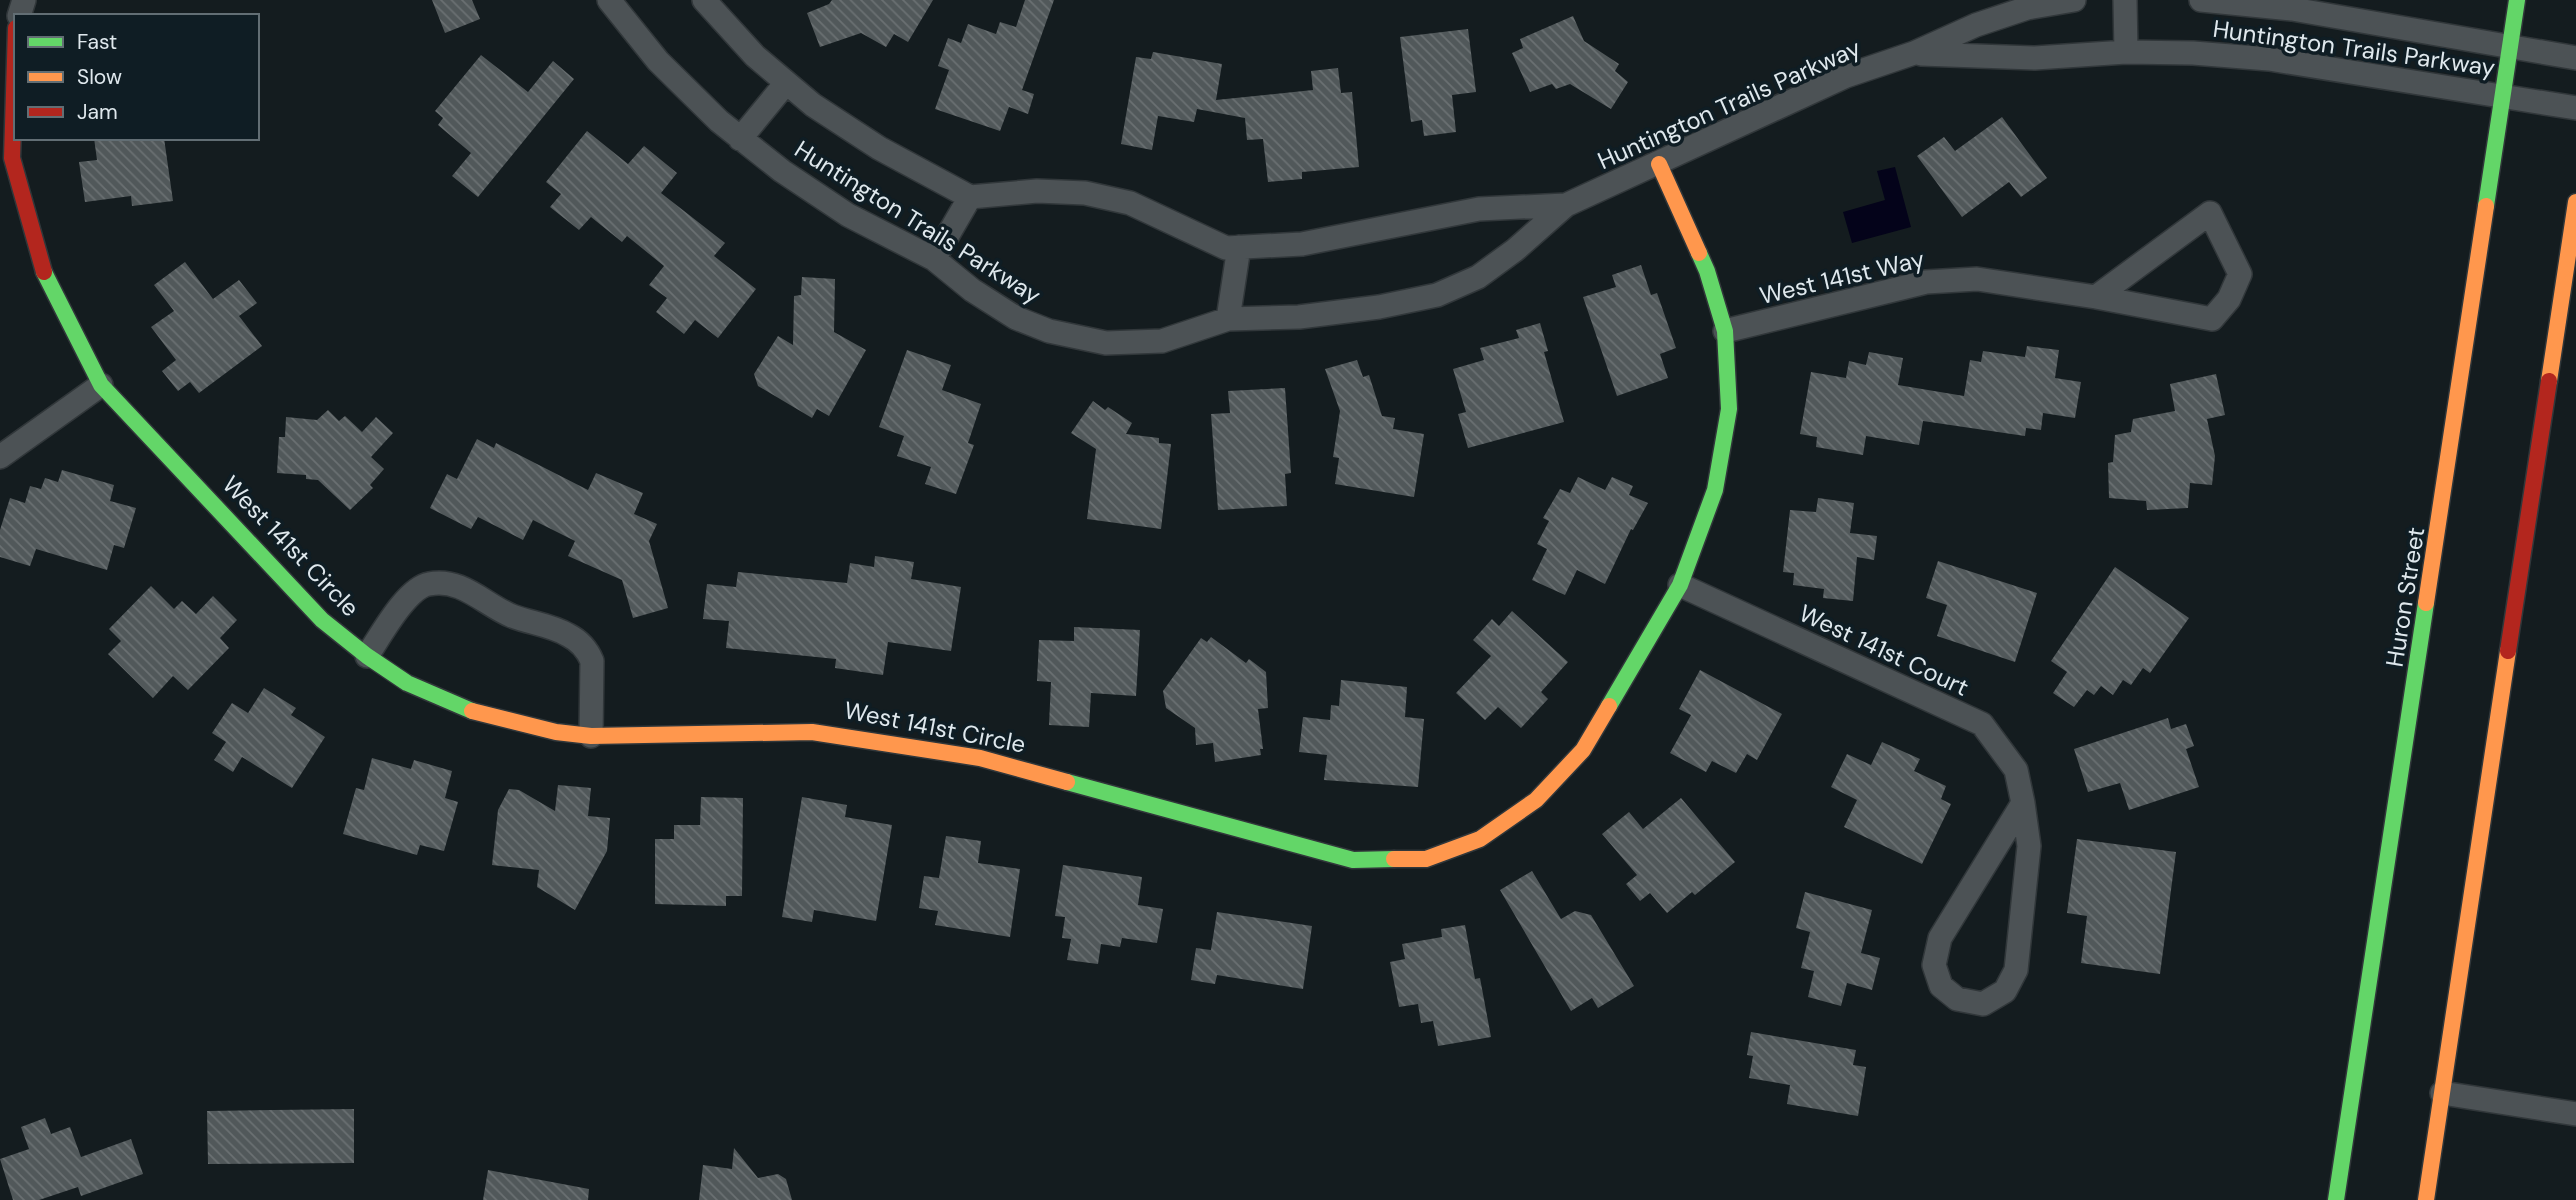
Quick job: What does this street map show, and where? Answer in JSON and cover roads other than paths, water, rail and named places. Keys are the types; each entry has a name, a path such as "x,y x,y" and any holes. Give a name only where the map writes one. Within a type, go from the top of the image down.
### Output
{"street":[{"name":"Huntington Trails Parkway","path":"609,0 658,61 719,121 782,171 848,215 934,259 972,290 1016,318 1049,331 1106,343 1162,341 1228,319 1299,317 1380,307 1437,295 1478,277 1515,250 1566,205 1846,76 1914,53 1976,25 2027,8 2074,0"},
{"name":"Huntington Trails Parkway","path":"704,0 755,56 813,105 879,148 970,197 1037,191 1085,192 1130,203 1226,248 1302,244 1479,209 1566,205"},
{"path":"2125,0 2126,52"},
{"name":"Huntington Trails Parkway","path":"2201,0 2292,9 2576,58"},
{"name":"Huron Street","path":"2336,1200 2517,0"},
{"name":"Huntington Trails Parkway","path":"1914,53 2035,58 2126,52 2193,53 2269,59 2576,108"},
{"path":"740,139 786,83"},
{"name":"West 141st Circle","path":"14,93 12,158 43,270 101,385 322,620 367,656 407,683 481,715 556,732 591,736 812,732 980,758 1353,860 1426,859 1480,839 1536,800 1583,750 1681,586 1714,490 1730,409 1725,331 1707,271 1659,164"},
{"path":"934,259 970,197"},
{"path":"2426,1200 2576,202"},
{"name":"West 141st Way","path":"1725,331 1927,282 1977,279 2096,297 2212,319 2229,299 2240,274 2210,213 2096,297"},
{"path":"1228,319 1239,247"},
{"path":"0,457 101,385"},
{"path":"367,656 411,593 428,584 449,584 467,590 510,615 565,633 589,651 592,661 591,736"},
{"name":"West 141st Court","path":"1681,586 1982,724 2016,770 2023,803 2029,846 2016,970 2005,992 1983,1004 1957,999 1941,986 1934,965 1940,938 2023,803"},
{"path":"2442,1093 2576,1114"}],"water":[{"path":"1895,167 1911,227 1852,243 1843,212 1885,200 1877,171"}]}
